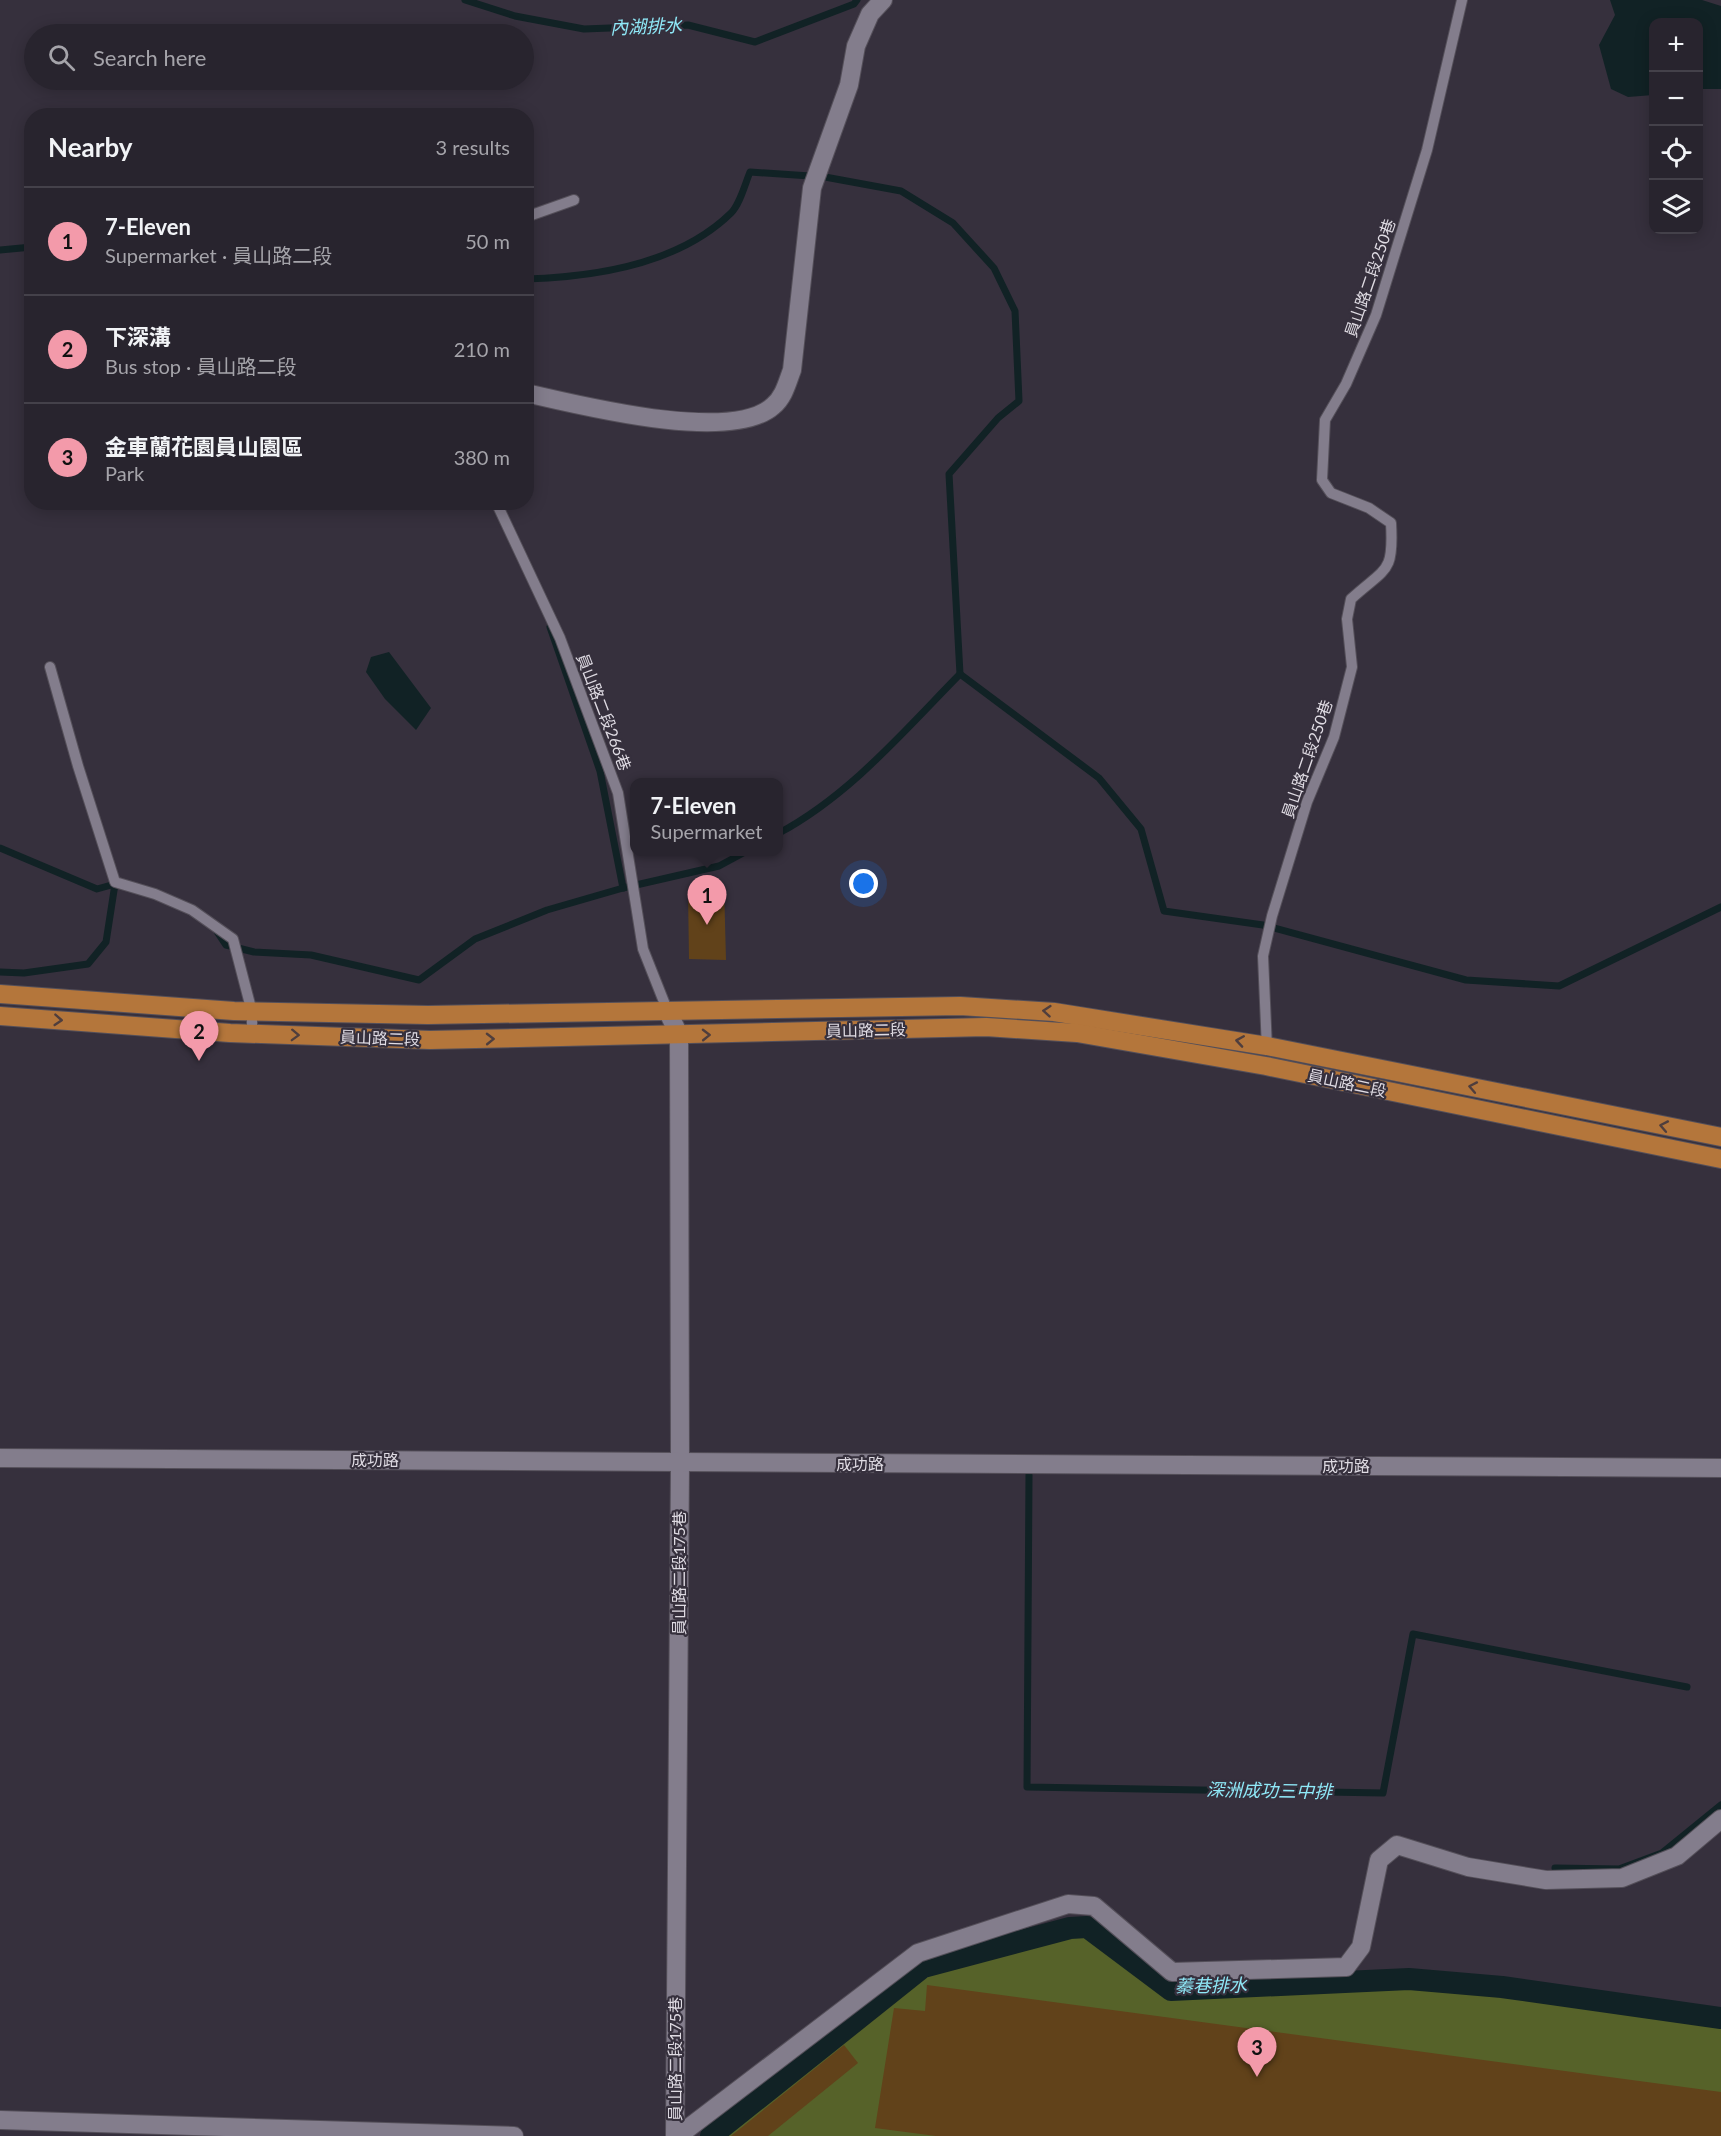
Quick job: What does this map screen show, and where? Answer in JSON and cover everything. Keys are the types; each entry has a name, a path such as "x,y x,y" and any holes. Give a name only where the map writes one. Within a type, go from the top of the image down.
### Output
{"main road":[{"name":"員山路二段","path":"0,994 252,1012 428,1015 960,1006 1054,1012 1267,1046 1721,1137"},
{"name":"員山路二段","path":"0,1016 252,1034 430,1040 997,1028 1077,1033 1266,1066 1721,1159"}],"street":[{"path":"534,395 605,411 677,422 744,420 773,407 784,392 792,370 812,188 849,85 856,46 870,14 883,0"},
{"name":"員山路二段175巷","path":"668,1012 679,1035 677,2136"},
{"name":"成功路","path":"0,1458 1721,1468"},
{"path":"677,2136 918,1953 1068,1904 1094,1906 1172,1972 1346,1967 1361,1947 1379,1860 1397,1845 1468,1866 1546,1880 1622,1878 1677,1856 1721,1819"},
{"path":"0,2120 514,2136"}],"lane":[{"name":"員山路二段250巷","path":"1266,1066 1263,956 1272,916 1307,802 1334,737 1352,667 1347,619 1351,599 1386,571 1393,554 1391,522 1369,508 1331,493 1322,480 1325,420 1346,384 1376,315 1427,150 1462,0"},
{"path":"534,214 574,200"},
{"name":"員山路二段266巷","path":"500,510 560,638 618,793 643,949 668,1012"},
{"path":"50,667 78,766 115,882 155,894 192,910 233,939 252,1012 252,1034"}],"green space":[{"path":"1083,1933 1160,1993 1458,1985 1721,2019 1721,2136 717,2136 928,1973"}],"shaded area":[{"path":"1610,0 1702,0 1721,6 1721,89 1703,89 1703,18 1649,18 1649,95 1628,97 1611,89 1599,45 1615,15"},
{"path":"389,652 431,708 416,730 385,699 366,672 371,657"}],"building":[{"path":"724,885 726,960 689,959 688,890"},
{"path":"927,1985 1721,2092 1721,2136 936,2136 875,2128 894,2008 925,2011"},
{"path":"844,2045 858,2063 768,2136 731,2136"}],"waterway":[{"name":"內湖排水","path":"465,0 515,16 584,29 688,25 755,42 854,4 857,0"},
{"path":"534,279 608,271 662,256 687,245 731,213 740,199 750,172 825,177 901,191 953,223 994,268 1015,311 1019,401 998,418 949,474 960,674"},
{"path":"0,250 24,248"},
{"path":"550,627 600,771 623,888"},
{"path":"783,831 805,818 853,781 960,674 1099,778 1141,829 1164,911 1263,925 1466,980 1559,986 1721,907"},
{"path":"0,848 97,889 115,884"},
{"path":"216,930 226,945 254,952 311,955 419,980 475,939 547,910 623,888 719,866 738,856"},
{"path":"0,972 24,973 88,964 106,942 115,884 119,885"},
{"name":"深洲成功三中排","path":"1029,1475 1027,1787 1383,1793 1413,1634 1687,1687"},
{"path":"1555,1868 1619,1869 1662,1853 1721,1805"},
{"name":"蓁巷排水","path":"711,2136 923,1967 1070,1928 1087,1927 1171,1990 1409,1979 1502,1987 1721,2018"}],"place":[{"name":"7-Eleven","path":"707,925"},
{"name":"下深溝","path":"199,1061"},
{"name":"金車蘭花園員山園區","path":"1257,2077"}]}
